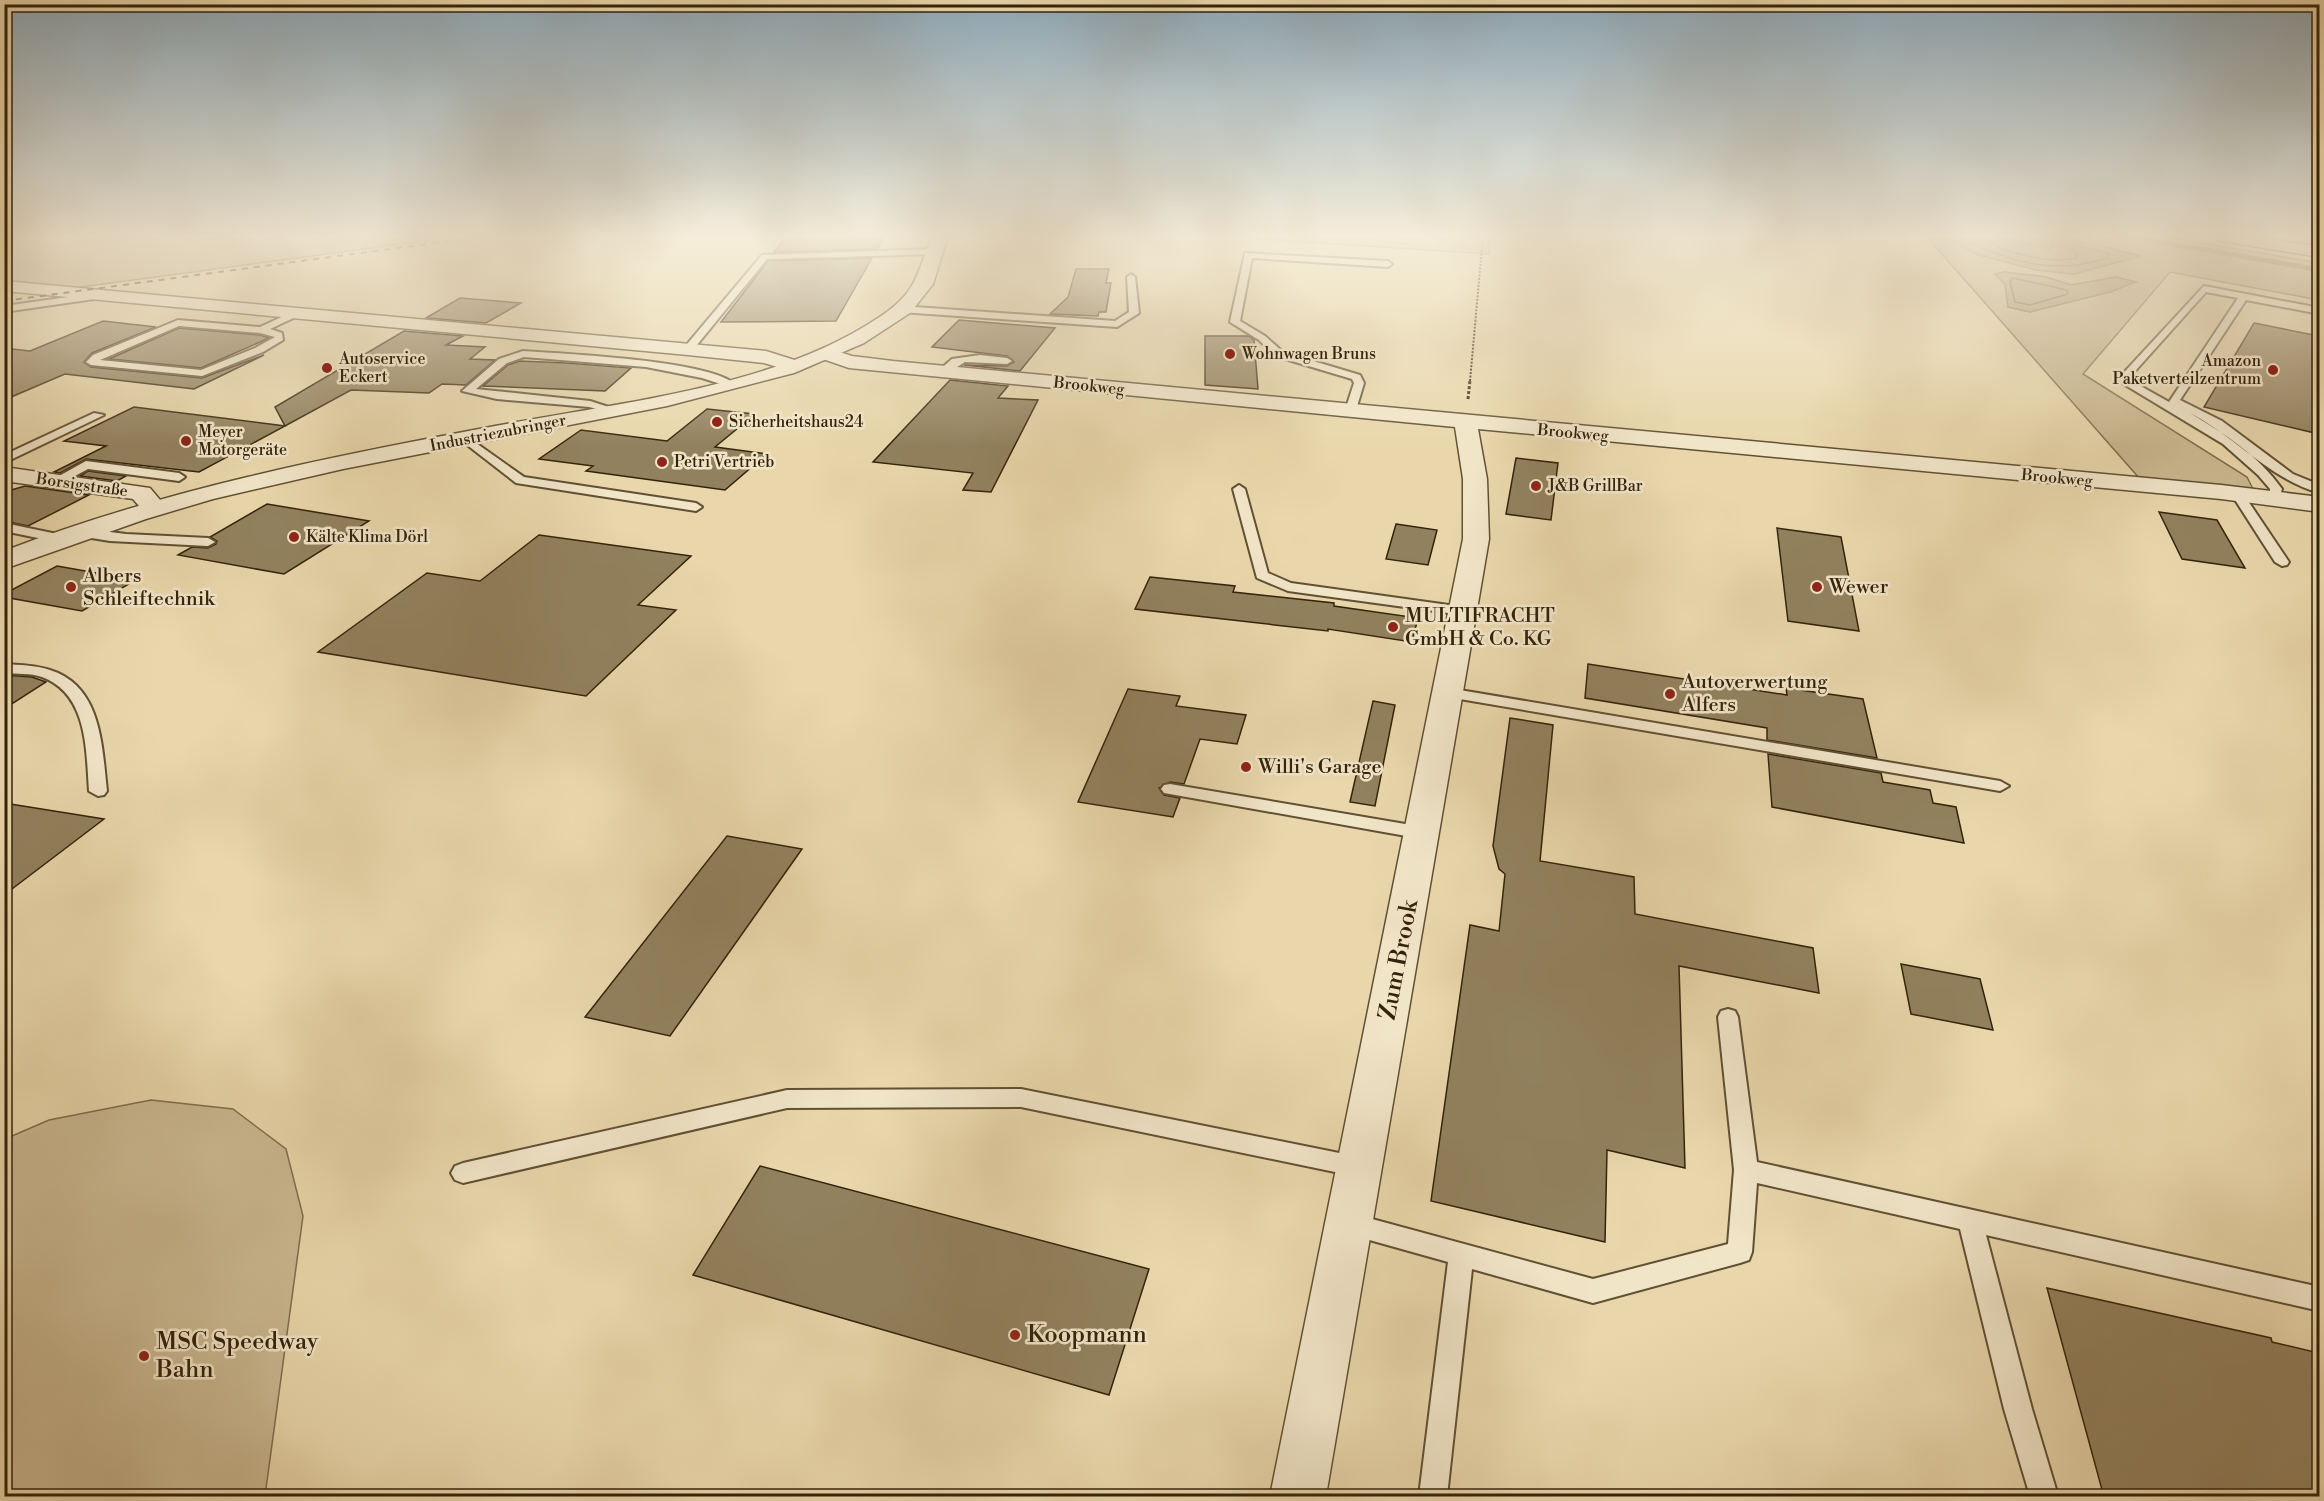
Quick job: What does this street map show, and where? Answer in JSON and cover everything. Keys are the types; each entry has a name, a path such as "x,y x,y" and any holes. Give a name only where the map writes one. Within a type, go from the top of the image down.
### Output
{"street":[{"path":"231,306 766,357 794,366"},
{"name":"Industriezubringer","path":"4,561 67,535 153,507 293,472 612,410 730,384 794,366 827,354 858,338 904,306"},
{"name":"Brookweg","path":"827,354 849,362 942,372 2238,495 2319,505"},
{"name":"Zum Brook","path":"1298,1497 1476,539 1475,479 1466,423"},
{"name":"Borsigstraße","path":"4,474 141,493 153,507"}],"lane":[{"path":"4,309 25,306"},
{"path":"688,349 724,306"},
{"path":"901,309 1117,324 1134,313 1133,306"},
{"path":"1237,306 1234,322 1262,338 1279,354 1356,377 1359,383 1351,411"},
{"path":"2189,306 2122,380 2226,442 2267,475 2276,489 2274,499"},
{"path":"2237,306 2175,401 2218,423 2289,477 2319,489"},
{"path":"2294,306 2319,311"},
{"path":"261,330 280,338 202,373 91,362 97,357 178,323 261,330 299,312"},
{"path":"612,410 590,404 497,396 467,391 503,361 523,354 646,364 704,375 730,384"},
{"path":"942,372 950,362 960,359 1007,361"},
{"path":"4,460 98,415"},
{"path":"466,439 520,480 696,507"},
{"path":"56,481 86,465 178,477"},
{"path":"1239,489 1262,575 1288,587 1463,611"},
{"path":"2238,495 2282,562"},
{"path":"4,527 108,539 149,537 208,542"},
{"path":"4,668 49,674 74,688 89,717 98,791"},
{"path":"1448,693 2000,786"},
{"path":"1170,789 1423,833"},
{"path":"1350,1223 1461,1256 1593,1291 1740,1252 1746,1170 1728,1017"},
{"path":"463,1173 787,1099 1021,1098 1360,1168"},
{"path":"1746,1170 2319,1299"},
{"path":"1970,1221 2018,1409 2044,1497"},
{"path":"1433,1497 1461,1256"}],"path":[{"path":"1466,423 1477,306"}],"shaded area":[{"path":"1988,306 2008,306 2030,312 2051,306 2141,306 2083,374 2247,477 2254,491 2140,479"},
{"name":"MSC Speedway Bahn","path":"151,1100 233,1109 286,1149 303,1216 265,1496 5,1496 5,1139 49,1120"}],"water":[{"path":"2008,306 2054,306 2030,312"}],"building":[{"path":"446,306 516,306 486,323 426,318"},
{"path":"733,306 845,306 836,321 721,322"},
{"path":"1058,306 1107,306 1106,312 1099,312 1098,316 1050,314"},
{"path":"959,320 1055,328 1020,371 964,365 1007,366 1014,362 1007,356 932,347"},
{"path":"103,321 156,327 92,353 84,362 91,367 202,378 264,355 194,389 65,374 4,400 4,348 30,351"},
{"name":"Amazon Paketverteilzentrum","path":"2254,323 2319,336 2319,434 2204,407"},
{"path":"179,328 260,335 269,338 201,368 109,359"},
{"path":"404,331 463,336 446,345 485,347 470,359 495,360 466,385 442,384 429,393 351,390 285,426 275,407"},
{"name":"Wohnwagen Bruns","path":"1205,336 1249,336 1254,340 1258,389 1205,385"},
{"path":"520,361 631,368 605,391 483,386 508,365"},
{"path":"950,380 1008,386 998,398 1038,400 991,492 963,490 973,473 873,462"},
{"name":"Meyer Motorgeräte","path":"134,407 285,426 199,472 86,459 60,473 54,472 106,446 64,441"},
{"name":"Petri Vertrieb","path":"707,409 755,414 715,447 767,454 725,490 586,471 593,466 539,459 581,430 667,441"},
{"name":"J&B GrillBar","path":"1516,458 1558,463 1551,520 1506,514"},
{"path":"88,471 126,476 117,481 80,476"},
{"path":"25,486 89,495 28,526 4,521 4,492"},
{"name":"Kälte Klima Dörl","path":"267,504 369,521 284,574 178,555 192,547 208,548 216,544 217,541 210,537"},
{"path":"2159,512 2217,520 2245,568 2182,559"},
{"path":"1396,524 1437,530 1428,565 1386,559"},
{"name":"Wewer","path":"1777,528 1841,537 1859,631 1788,621"},
{"path":"539,535 691,556 638,605 676,610 586,696 318,652 427,573 480,581"},
{"name":"Albers Schleiftechnik","path":"57,566 136,580 82,611 4,597 4,594"},
{"path":"1150,577 1235,586 1233,592 1334,603 1334,606 1418,618 1412,642 1328,629 1328,631 1135,609"},
{"path":"1588,664 1787,695 1786,688 1863,699 1877,758 1767,740 1767,728 1585,698"},
{"path":"4,675 32,677 46,682 4,709"},
{"path":"1128,689 1180,696 1176,706 1246,715 1237,744 1200,739 1184,784 1170,782 1159,788 1164,795 1180,798 1173,817 1078,802"},
{"path":"1373,701 1395,705 1375,806 1350,802"},
{"path":"1510,718 1553,725 1540,861 1634,877 1635,914 1813,948 1819,993 1679,966 1685,1168 1607,1150 1605,1242 1431,1201 1470,925 1499,931 1505,874 1499,869 1493,846"},
{"path":"1768,754 1881,773 1883,782 1930,790 1933,803 1956,807 1964,843 1772,807"},
{"path":"4,803 104,819 4,895"},
{"path":"727,836 802,849 670,1036 585,1017"},
{"path":"1901,964 1980,979 1993,1030 1911,1014"},
{"name":"Koopmann","path":"760,1166 1149,1269 1109,1395 693,1275"},
{"path":"2047,1288 2271,1338 2272,1342 2319,1353 2319,1497 2104,1497"}],"place":[{"name":"Wohnwagen Bruns","path":"1230,354"},
{"name":"Autoservice Eckert","path":"327,368"},
{"name":"Amazon Paketverteilzentrum","path":"2273,370"},
{"name":"Sicherheitshaus24","path":"717,422"},
{"name":"Meyer Motorgeräte","path":"186,441"},
{"name":"Petri Vertrieb","path":"662,462"},
{"name":"J&B GrillBar","path":"1536,486"},
{"name":"Kälte Klima Dörl","path":"294,537"},
{"name":"Albers Schleiftechnik","path":"71,587"},
{"name":"Wewer","path":"1817,587"},
{"name":"MULTIFRACHT GmbH & Co. KG","path":"1393,627"},
{"name":"Autoverwertung Alfers","path":"1670,694"},
{"name":"Willi's Garage","path":"1246,767"},
{"name":"Koopmann","path":"1015,1335"},
{"name":"MSC Speedway Bahn","path":"144,1356"}]}
